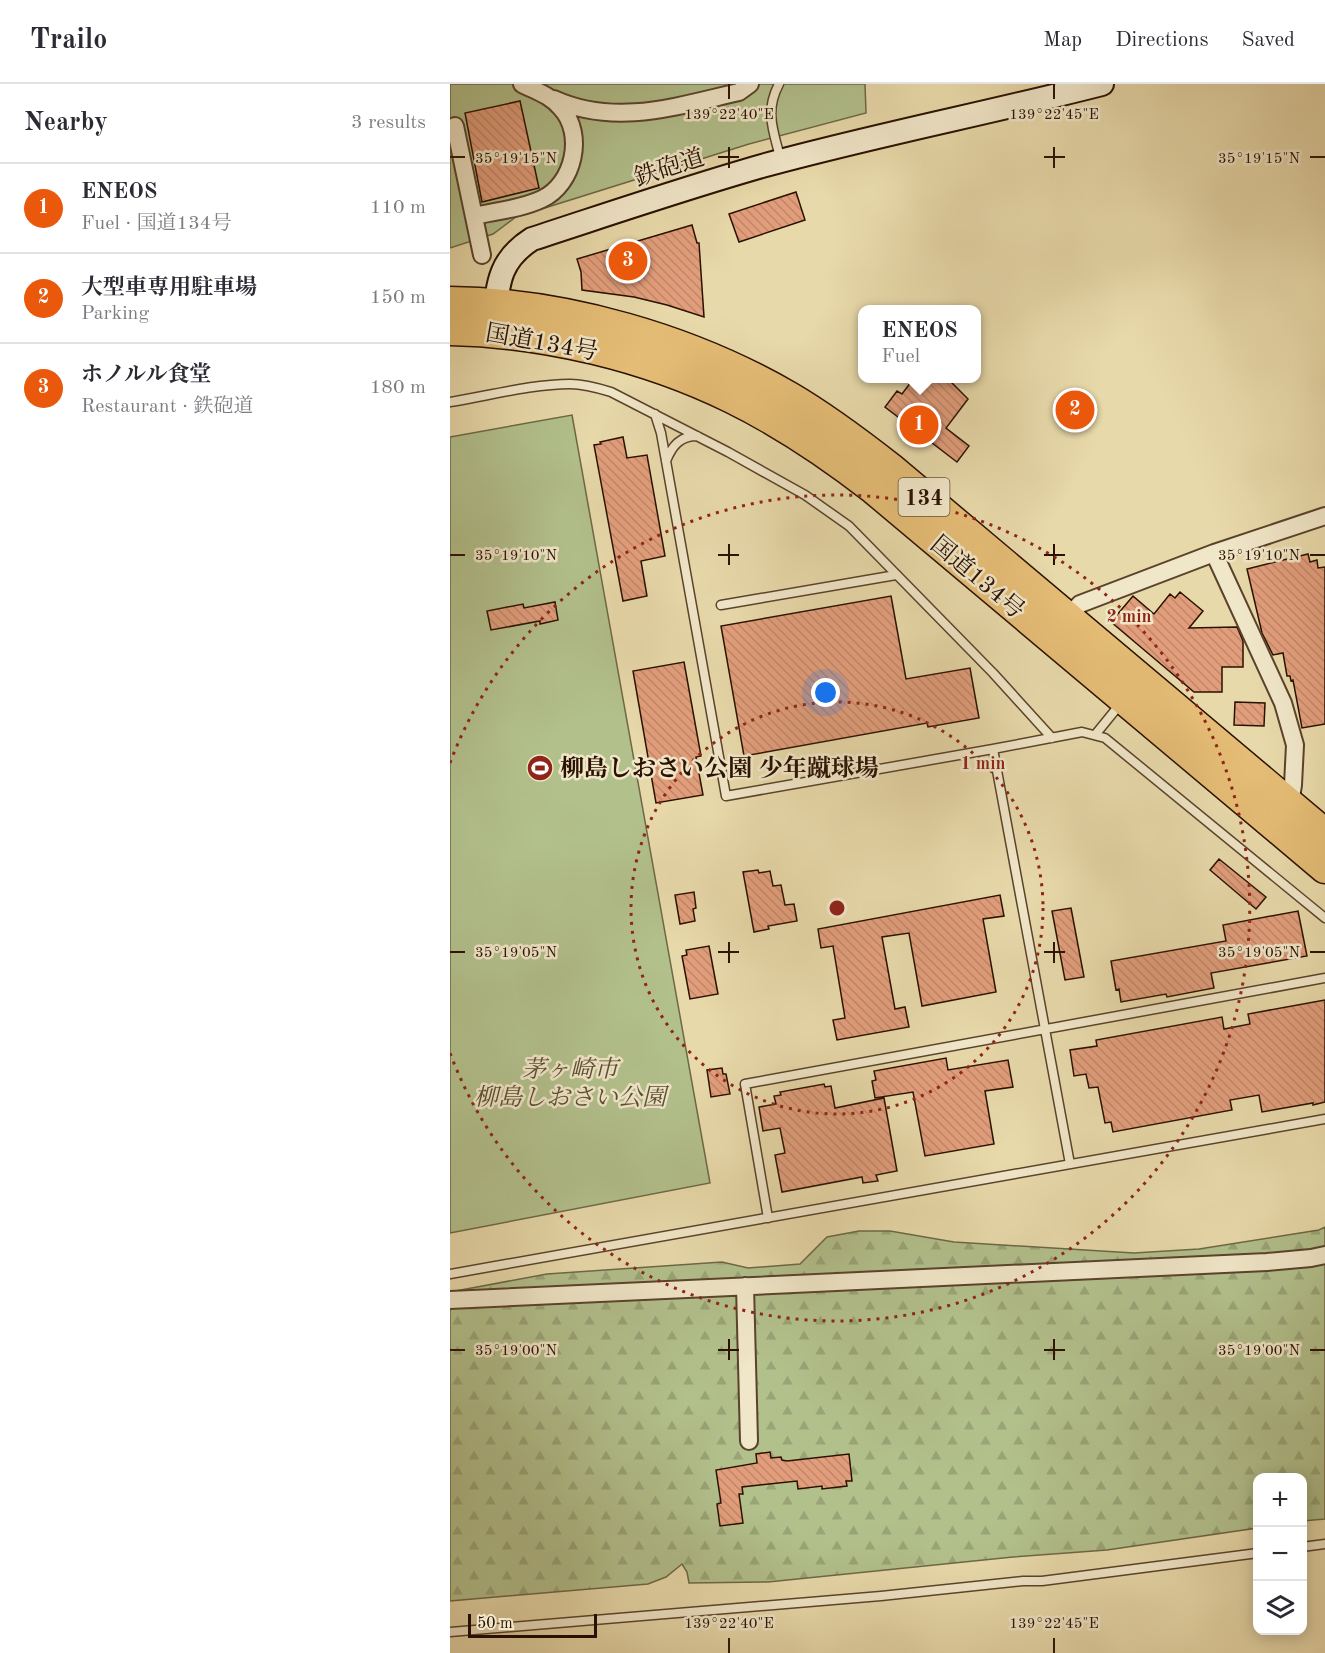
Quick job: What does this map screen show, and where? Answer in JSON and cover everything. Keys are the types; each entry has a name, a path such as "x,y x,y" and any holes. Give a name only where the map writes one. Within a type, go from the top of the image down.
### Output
{"highway":[{"name":"国道134号","path":"450,302 494,319 585,348 654,367 731,398 778,422 836,460 874,489 1325,868"},
{"name":"国道134号","path":"450,330 494,319 591,320 701,354 790,398 853,439 890,468 1325,834"}],"street":[{"path":"522,84 566,105 605,113 649,113 739,92 750,84"},
{"name":"鉄砲道","path":"494,319 498,283 510,255 532,239 781,161 904,129 1029,103 1102,84"},
{"path":"474,216 543,199 556,189 567,174 573,160 573,135 570,121 562,109 550,98"},
{"path":"455,126 482,255"},
{"path":"1067,618 1080,604 1215,553 1325,516"},
{"path":"1215,553 1283,703 1295,745 1290,804"},
{"path":"450,1300 1267,1262 1325,1255"},
{"path":"745,1286 749,1441"}],"lane":[{"path":"779,84 770,107 781,161"},
{"path":"450,402 550,386 571,384 592,386 611,392 655,414 805,495 849,526 993,673 1052,738"},
{"path":"655,414 661,433 726,796 1082,732 1106,738 1325,918"},
{"path":"666,461 677,442 683,438 697,436"},
{"path":"721,605 896,575"},
{"path":"1095,735 1124,699"},
{"path":"993,749 1070,1164"},
{"path":"768,1218 745,1084 1325,978"},
{"path":"450,1274 1325,1119"},
{"path":"1307,1546 1325,1544"},
{"path":"450,1632 1042,1581 1253,1554"}],"green space":[{"path":"450,84 865,84 866,113 749,144 516,217 493,234 450,248"},
{"name":"茅ヶ崎市 柳島しおさい公園","path":"572,415 710,1183 450,1233 450,437"},
{"path":"1325,1227 1325,1519 1307,1521 1307,1473 1253,1473 1253,1529 1107,1550 1013,1557 768,1582 689,1583 687,1572 682,1564 666,1577 648,1584 450,1601 450,1292 547,1274 722,1262 748,1268 800,1264 827,1237 859,1231 890,1231 954,1242 1134,1253 1199,1249 1319,1230"}],"building":[{"path":"520,101 539,188 482,202 465,113"},
{"path":"796,192 805,220 739,242 729,214"},
{"path":"692,225 697,243 699,243 704,317 634,297 582,290 581,272 577,259"},
{"path":"910,383 952,383 968,399 946,428 969,446 957,462 885,407 897,391 902,394"},
{"path":"623,437 627,458 647,455 665,556 641,561 647,596 623,601 594,445"},
{"path":"1308,554 1310,562 1317,560 1318,568 1325,567 1325,724 1302,728 1293,680 1291,681 1290,676 1287,676 1283,653 1273,655 1262,633 1247,569"},
{"path":"1180,592 1203,611 1189,628 1237,627 1243,641 1243,667 1222,667 1222,692 1194,692 1111,622 1133,596 1154,614 1170,594 1175,598"},
{"path":"891,596 906,679 970,668 979,718 928,727 927,723 744,756 721,626"},
{"path":"555,602 558,620 491,630 487,611 523,604 524,608"},
{"path":"684,662 701,756 696,757 703,795 656,803 633,671"},
{"path":"1235,702 1265,703 1264,726 1234,725"},
{"path":"1219,859 1266,897 1256,909 1210,870"},
{"path":"758,870 759,873 770,871 773,886 781,885 785,905 794,904 797,921 768,926 769,929 754,932 743,872"},
{"path":"694,892 695,921 680,924 675,895"},
{"path":"1000,895 1004,916 983,919 996,992 922,1006 909,933 882,937 895,1009 905,1007 909,1027 837,1040 833,1020 845,1018 833,946 821,948 818,929"},
{"path":"1071,908 1084,977 1065,980 1052,911"},
{"path":"1298,911 1307,956 1211,973 1214,988 1167,997 1166,994 1121,1002 1119,989 1116,990 1111,961 1226,941 1223,925"},
{"path":"709,946 718,994 690,999 682,956 687,955 686,950"},
{"path":"1325,1000 1325,1102 1262,1112 1259,1095 1230,1100 1232,1110 1113,1132 1111,1122 1105,1123 1098,1087 1089,1088 1086,1074 1074,1076 1070,1050 1097,1046 1096,1040 1222,1017 1224,1029 1250,1024 1248,1014"},
{"path":"946,1058 948,1070 1008,1060 1013,1087 985,1091 994,1144 925,1156 913,1092 875,1098 872,1081 876,1080 874,1071"},
{"path":"722,1068 723,1074 726,1074 730,1094 711,1097 707,1070"},
{"path":"824,1084 825,1087 831,1086 835,1108 884,1098 897,1171 876,1175 878,1181 863,1183 862,1177 782,1192 775,1155 785,1153 780,1128 763,1131 759,1107 776,1104 774,1096 781,1095 780,1092"},
{"path":"770,1452 771,1458 781,1457 782,1460 787,1461 849,1454 852,1481 846,1481 847,1486 822,1489 822,1486 798,1489 797,1481 742,1487 743,1494 739,1494 743,1523 720,1526 717,1504 721,1503 716,1470 757,1463 756,1454"}],"place":[{"name":"ホノルル食堂","path":"628,261"},
{"name":"大型車専用駐車場","path":"1075,410"},
{"name":"ENEOS","path":"919,425"},
{"name":"柳島しおさい公園 少年蹴球場","path":"540,768"}]}
